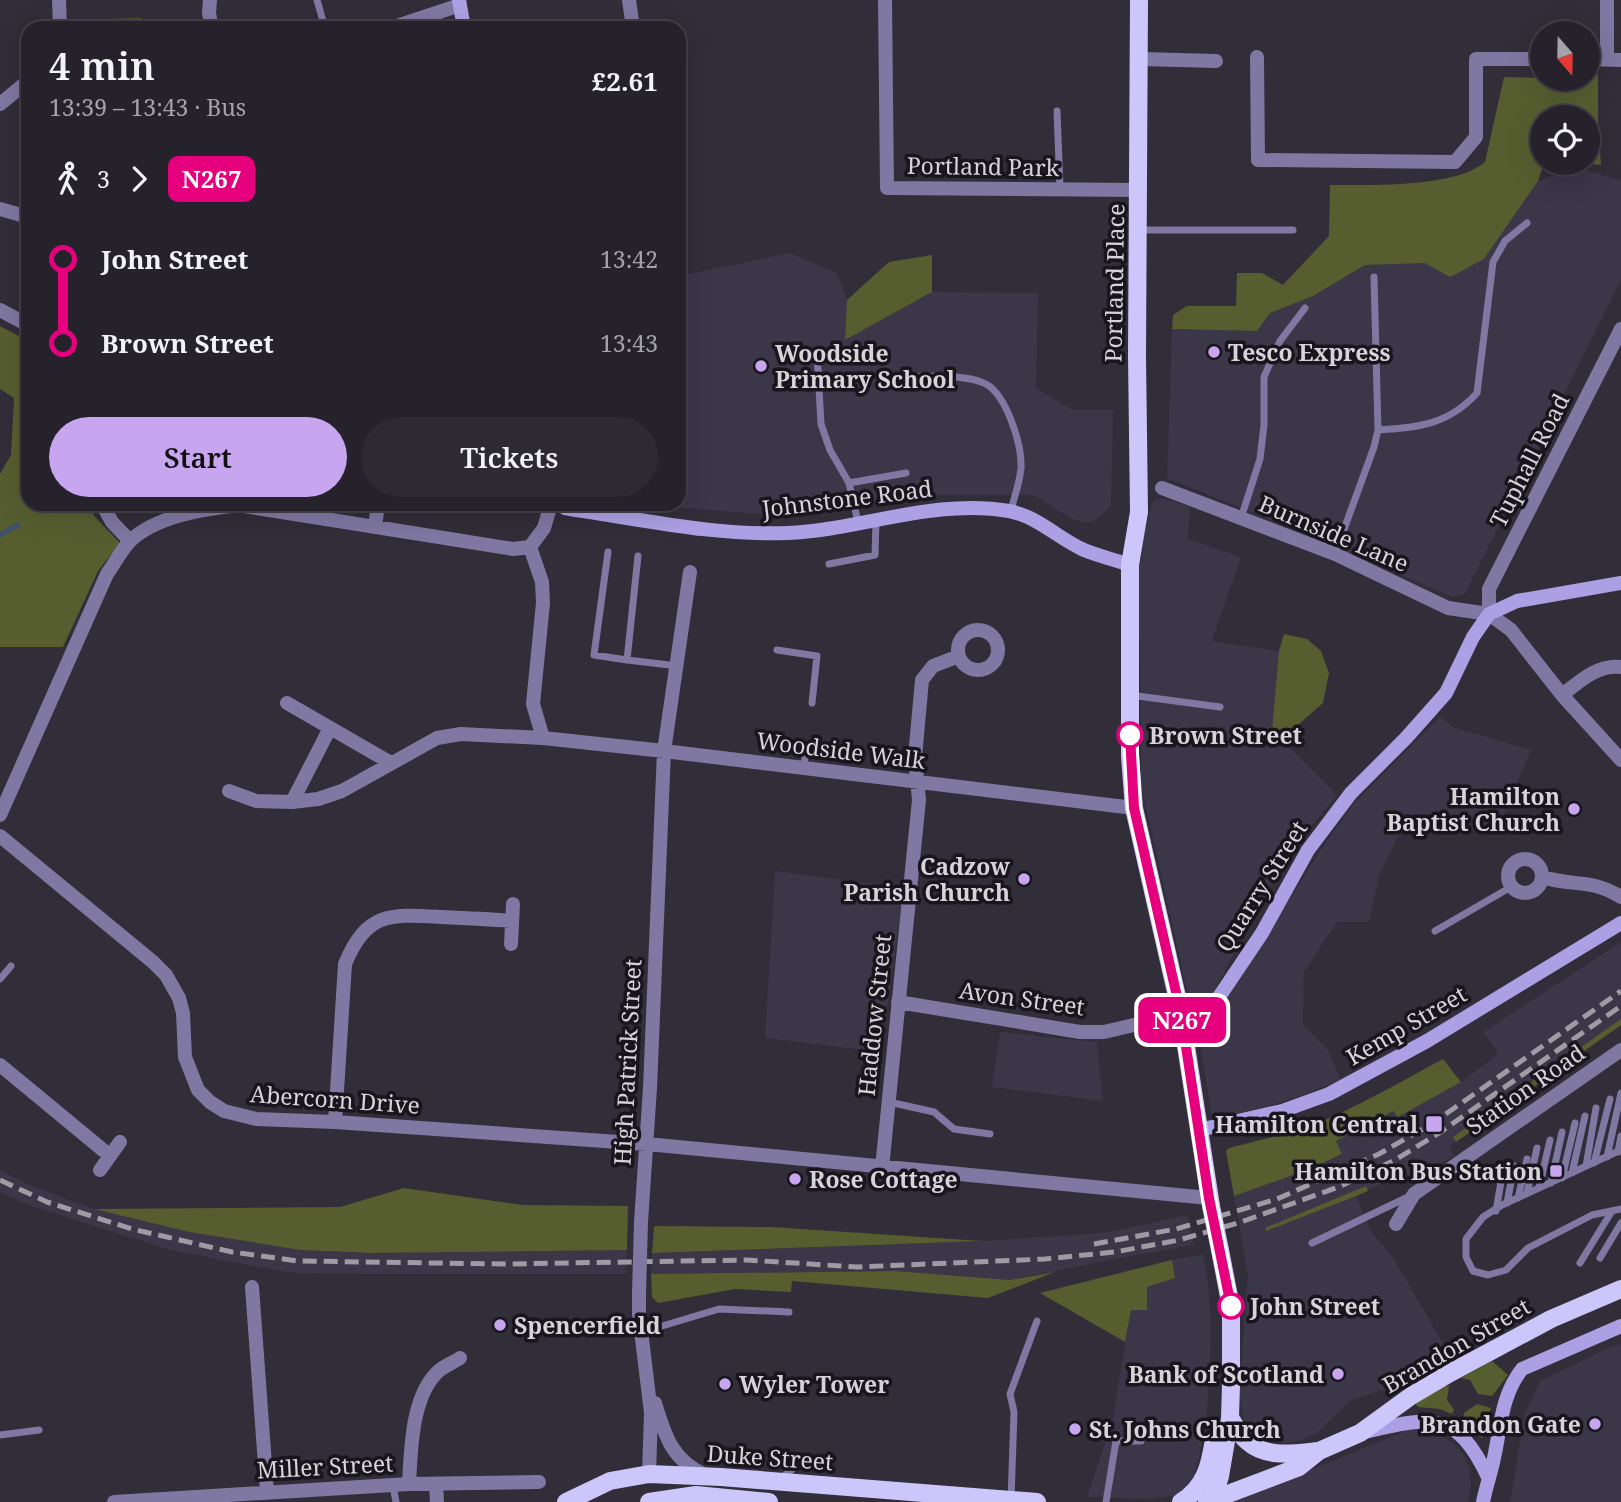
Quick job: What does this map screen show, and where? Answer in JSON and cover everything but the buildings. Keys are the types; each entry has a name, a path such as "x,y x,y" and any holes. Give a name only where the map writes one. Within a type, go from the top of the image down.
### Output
{"main road":[{"name":"Portland Place","path":"1139,0 1139,512 1130,565 1129,695 1134,808 1181,1014"},
{"path":"1181,1014 1210,1202 1231,1307 1230,1418 1220,1476 1210,1502"},
{"name":"Brandon Street","path":"1210,1502 1299,1467 1319,1451 1360,1433 1411,1396 1450,1373 1551,1319 1621,1289"},
{"path":"1181,1502 1203,1483 1210,1461 1229,1342"},
{"name":"Brandon Street","path":"1230,1418 1248,1442 1264,1451 1286,1454 1319,1451"},
{"path":"566,1502 610,1481 649,1474"},
{"name":"Duke Street","path":"769,1502 696,1495 649,1502 649,1474 708,1476 1037,1502"}],"street":[{"path":"59,0 60,21"},
{"path":"209,0 211,21"},
{"path":"629,0 633,21"},
{"name":"Portland Park","path":"885,0 887,188 1139,190"},
{"path":"1607,0 1614,59"},
{"path":"409,21 459,2 463,21"},
{"path":"1256,57 1258,160 1455,162 1476,137 1476,59 1530,59"},
{"path":"1140,59 1216,61"},
{"path":"0,104 21,87"},
{"path":"0,209 21,215"},
{"path":"0,310 21,321"},
{"name":"Tuphall Road","path":"1489,614 1489,589 1621,329"},
{"name":"Burnside Lane","path":"1162,488 1335,554 1448,608 1489,614"},
{"name":"Johnstone Road","path":"583,511 729,531 788,533 926,511 971,508 1011,511 1054,530 1083,550 1130,565"},
{"path":"106,511 112,522 130,541"},
{"path":"0,815 107,574 130,541 152,528 193,511"},
{"path":"275,511 513,549 530,547 544,528 549,511"},
{"path":"375,527 377,511"},
{"path":"530,547 542,582 543,603 533,704 543,738"},
{"name":"High Patrick Street","path":"649,1474 651,1413 639,1293 641,1222 647,1144 664,751 690,572"},
{"path":"1621,583 1517,601 1489,614 1511,630 1562,695 1621,760"},
{"name":"Quarry Street","path":"1181,1014 1217,1000 1262,933 1308,850 1352,793 1446,693 1473,637 1489,614"},
{"name":"Haddow Street","path":"882,1168 919,800 915,757 922,680 933,666 959,656"},
{"path":"1562,695 1586,677 1608,666 1621,667"},
{"path":"287,703 391,763"},
{"path":"292,802 330,728"},
{"name":"Woodside Walk","path":"229,791 256,801 292,802 318,799 342,791 437,738 461,734 543,738 664,751 1134,808"},
{"name":"Abercorn Drive","path":"0,836 166,975 179,998 183,1013 185,1057 191,1076 198,1090 224,1111 256,1119 647,1144"},
{"path":"1520,859 1533,860 1542,870 1543,877 1541,884 1530,893 1523,894 1511,887 1508,881 1510,867 1520,859"},
{"path":"1543,877 1562,883 1593,884 1621,897"},
{"path":"511,944 513,904"},
{"path":"335,1122 345,964 363,932 378,921 397,914 512,921"},
{"name":"Kemp Street","path":"1199,1130 1282,1111 1329,1094 1427,1041 1621,923"},
{"name":"Avon Street","path":"898,1002 1080,1032 1104,1032 1181,1014"},
{"name":"Station Road","path":"1396,1224 1414,1194 1621,1050"},
{"path":"0,1065 109,1155"},
{"path":"100,1170 120,1142"},
{"path":"647,1144 1210,1202"},
{"path":"252,1287 267,1492"},
{"path":"1483,1502 1503,1404 1512,1382 1522,1368 1621,1326"},
{"path":"410,1484 415,1416 428,1386 440,1370 460,1358"},
{"name":"High Patrick Street","path":"647,1375 665,1437 681,1460 691,1469 708,1476"},
{"path":"1360,1433 1406,1422 1428,1420 1451,1427 1472,1446 1488,1477"},
{"name":"Miller Street","path":"116,1502 410,1484 539,1482"},
{"path":"436,1484 437,1502"}],"lane":[{"path":"317,0 323,21"},
{"path":"1057,111 1060,189"},
{"path":"1378,430 1419,427 1445,419 1466,405 1477,393 1493,262 1506,241 1527,223"},
{"path":"1138,230 1293,230"},
{"path":"1335,554 1378,430 1374,277"},
{"path":"1241,518 1260,459 1264,425 1264,377 1280,341 1305,308"},
{"path":"817,353 821,424 830,450 849,483 858,522"},
{"path":"920,376 986,384 1001,397 1013,422 1021,467 1011,511"},
{"path":"849,483 906,473"},
{"path":"829,564 875,555 876,519"},
{"path":"608,552 594,655 678,666"},
{"path":"627,660 638,556"},
{"path":"777,650 817,656 812,703"},
{"path":"1129,695 1220,707"},
{"path":"804,768 806,748"},
{"path":"1435,931 1511,887"},
{"path":"0,979 11,966"},
{"path":"1607,1157 1620,1093"},
{"path":"1594,1163 1610,1099"},
{"path":"889,1102 934,1112 954,1129 990,1134"},
{"path":"1586,1166 1596,1108"},
{"path":"1572,1173 1585,1116"},
{"path":"1562,1178 1575,1123"},
{"path":"1551,1183 1562,1132"},
{"path":"1621,1136 1619,1151 1507,1203 1483,1217 1466,1239 1466,1257 1473,1270 1488,1275 1506,1270 1528,1248 1592,1215 1621,1209"},
{"path":"1539,1188 1550,1140"},
{"path":"1527,1194 1537,1148"},
{"path":"1518,1198 1527,1159"},
{"path":"1507,1203 1514,1166"},
{"path":"1496,1211 1503,1170"},
{"path":"1312,1242 1414,1194"},
{"path":"1580,1263 1612,1211"},
{"path":"1600,1258 1621,1223"},
{"path":"642,1332 719,1309 789,1312"},
{"path":"1011,1500 1014,1412 1010,1394 1037,1321"},
{"path":"0,1435 39,1430"},
{"path":"1107,1502 1116,1441 1141,1441"},
{"path":"777,1481 794,1468"},
{"path":"393,1486 396,1502"}],"shaded area":[{"path":"1600,174 1621,181 1621,280 1465,594 1452,597 1167,478 1172,329 1256,331 1270,313 1313,296 1365,265 1484,258 1538,181 1555,175"},
{"path":"790,253 837,273 847,300 846,339 932,292 1038,293 1036,388 1073,410 1113,410 1111,506 1093,521 1085,523 1070,518 1033,495 921,495 769,515 686,508 686,275"},
{"path":"1162,498 1190,507 1188,539 1241,557 1212,641 1279,651 1272,730 1337,795 1287,855 1212,995 1188,995 1141,785 1140,641 1133,607 1133,586 1153,502"},
{"path":"1440,717 1453,727 1531,750 1498,829 1438,812 1406,820 1379,876 1369,922 1337,922 1304,972 1303,1024 1328,1050 1341,1080 1298,1097 1220,1120 1212,1116 1196,1019 1203,1012 1223,1004 1353,804"},
{"path":"775,871 904,888 881,1052 765,1038"},
{"path":"1621,942 1621,1025 1449,1146 1454,1156 1412,1180 1406,1172 1356,1196 1371,1231 1392,1256 1453,1360 1400,1388 1351,1400 1318,1432 1300,1441 1288,1443 1268,1440 1253,1431 1243,1419 1239,1391 1248,1274 1234,1196 1341,1155 1336,1141 1393,1110 1398,1117 1461,1082 1498,1054 1483,1032"},
{"path":"1000,1032 1097,1042 1103,1101 992,1087"},
{"path":"0,1170 31,1186 94,1209 189,1232 300,1250 372,1253 627,1250 626,1274 295,1273 257,1267 170,1250 31,1206 0,1192"},
{"path":"1188,1215 1194,1245 1010,1280 895,1271 651,1274 652,1253 982,1241 1104,1233"},
{"path":"1203,1254 1211,1322 1210,1371 1207,1411 1199,1458 1191,1484 1176,1496 1148,1499 1087,1497 1112,1422 1131,1309 1146,1287 1174,1278 1172,1260"},
{"path":"1621,1344 1621,1502 1510,1502 1524,1415 1540,1381 1607,1348"},
{"path":"1408,1430 1427,1430 1455,1444 1465,1457 1470,1470 1471,1489 1468,1502 1231,1502"}],"green space":[{"path":"141,18 141,21 69,21"},
{"path":"1504,77 1530,78 1530,91 1598,91 1598,105 1530,105 1530,175 1540,175 1484,259 1450,277 1425,263 1365,265 1313,296 1270,313 1257,331 1172,329 1173,315 1187,306 1236,306 1237,273 1262,273 1283,285 1329,236 1330,185 1388,185 1433,181 1454,177 1485,162"},
{"path":"932,255 932,292 845,340 847,300 889,262"},
{"path":"0,326 21,337 21,511 92,511 120,543 98,571 63,647 0,647 0,474 11,455 14,398 0,389"},
{"path":"1284,634 1307,639 1321,651 1329,673 1323,703 1282,739 1272,730 1279,651"},
{"path":"1621,1019 1621,1025 1456,1142 1453,1137"},
{"path":"1443,1059 1461,1082 1398,1117 1393,1111 1336,1141 1342,1154 1310,1169 1234,1196 1226,1151 1229,1148 1318,1123 1366,1101"},
{"path":"1366,1186 1368,1191 1266,1231 1265,1228"},
{"path":"404,1188 522,1205 628,1206 627,1250 372,1253 300,1250 189,1232 94,1209 340,1207"},
{"path":"654,1226 772,1227 982,1241 652,1253"},
{"path":"1172,1260 1175,1278 1147,1287 1147,1310 1131,1310 1125,1342 1040,1293"},
{"path":"895,1271 1010,1280 1055,1272 988,1298 792,1281 791,1292 735,1289 658,1303 652,1297 651,1274"},
{"path":"1492,1361 1508,1375 1492,1396 1478,1394 1470,1380 1461,1378"},
{"path":"1449,1386 1447,1400 1454,1410 1452,1414 1440,1409 1418,1407 1415,1403"},
{"path":"1477,1404 1491,1408 1482,1438 1470,1432 1462,1422 1464,1413"}],"waterway":[{"path":"0,535 18,525"}],"railway":[{"path":"1094,1244 1176,1229 1277,1199 1379,1154 1433,1123 1621,991"},
{"path":"0,1180 47,1202 132,1229 232,1252 298,1261 506,1264 747,1260 857,1267 1045,1259 1115,1252 1179,1240 1241,1222 1341,1186 1395,1160 1439,1133 1621,1006"}],"bus line":[{"name":"N267","path":"1130,735 1134,808 1181,1014 1209,1198 1231,1306"}],"place":[{"name":"Tesco Express","path":"1214,352"},
{"name":"Woodside Primary School","path":"761,366"},
{"name":"Brown Street","path":"1130,735"},
{"name":"Hamilton Baptist Church","path":"1574,809"},
{"name":"Cadzow Parish Church","path":"1024,879"},
{"name":"Hamilton Central","path":"1434,1124"},
{"name":"Hamilton Bus Station","path":"1556,1171"},
{"name":"Rose Cottage","path":"795,1179"},
{"name":"John Street","path":"1231,1306"},
{"name":"Spencerfield","path":"500,1325"},
{"name":"Bank of Scotland","path":"1338,1374"},
{"name":"Wyler Tower","path":"725,1384"},
{"name":"Brandon Gate","path":"1595,1424"},
{"name":"St. Johns Church","path":"1075,1429"}]}
